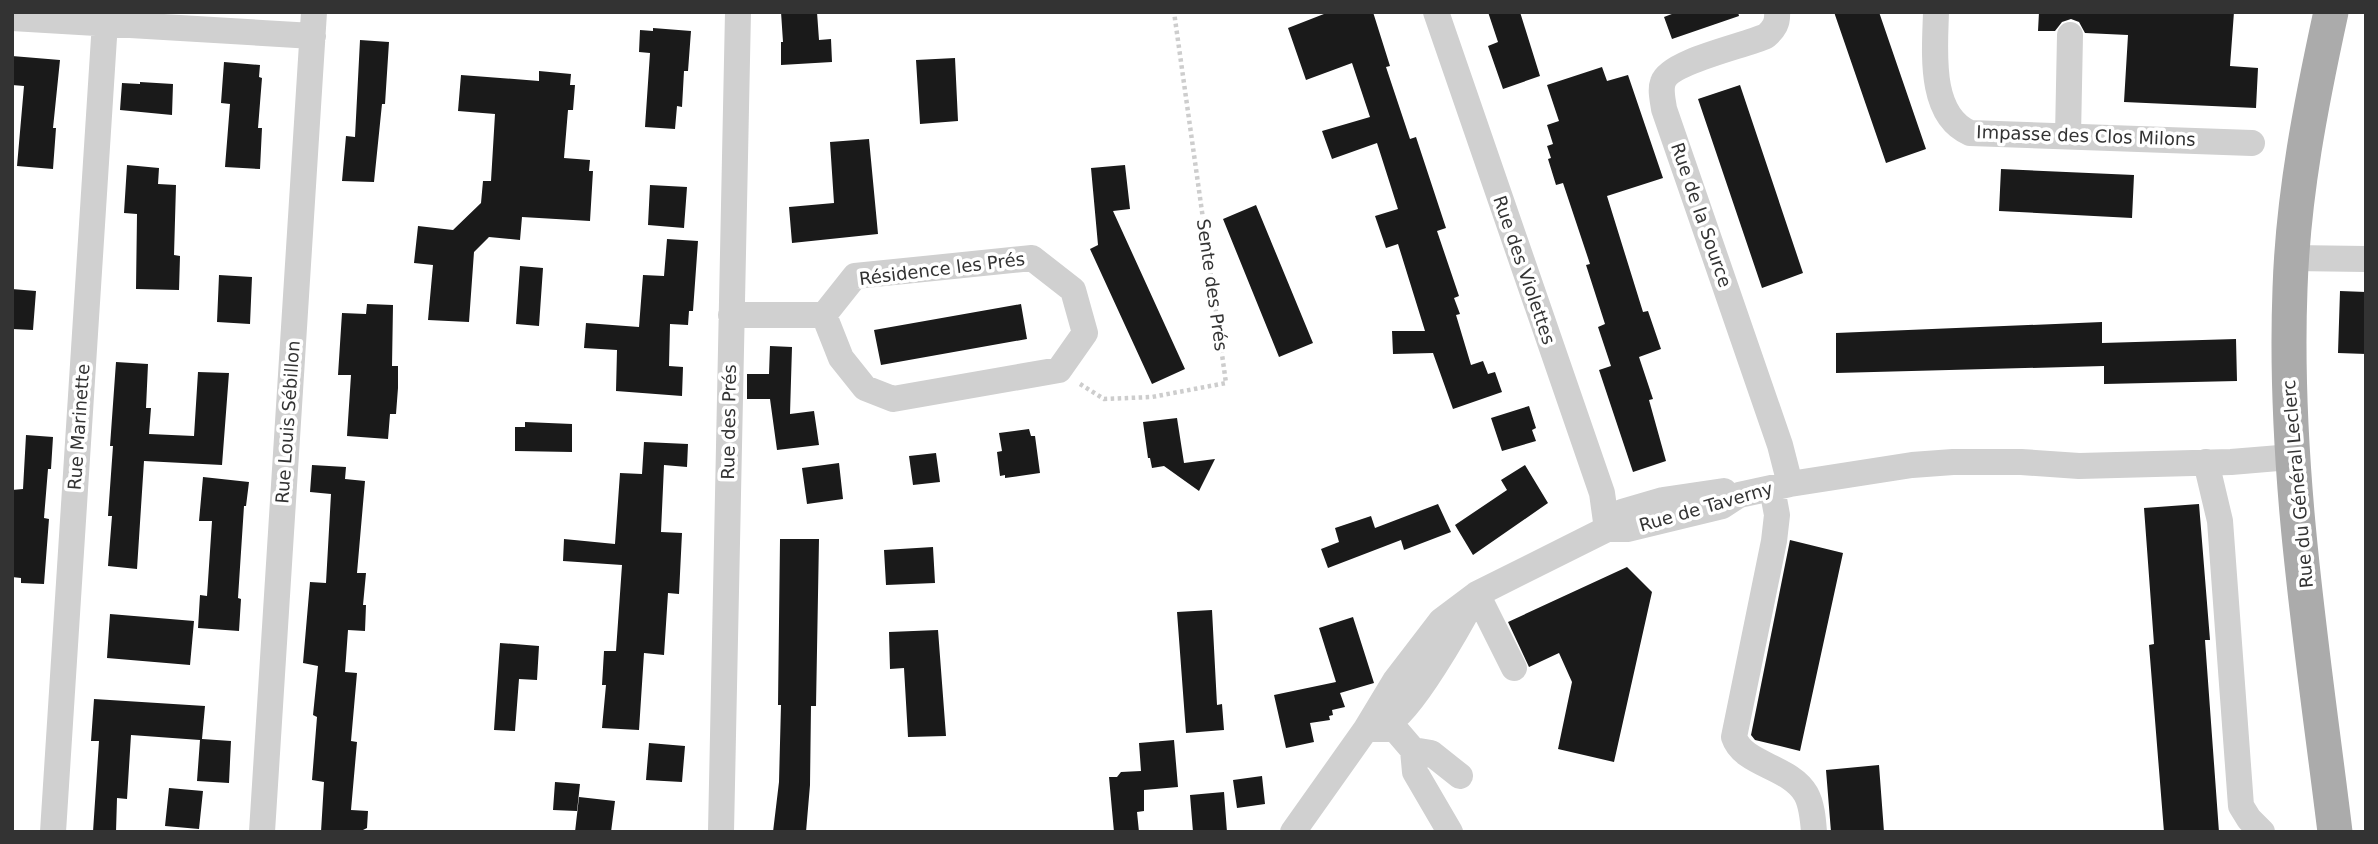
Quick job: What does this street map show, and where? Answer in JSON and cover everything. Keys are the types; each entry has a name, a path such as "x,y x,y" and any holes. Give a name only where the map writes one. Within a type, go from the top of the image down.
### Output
{"main road":[{"name":"Rue du Général Leclerc","path":"2331,12 2302,155 2292,258 2289,341 2292,457 2335,832"}],"street":[{"name":"Rue des Prés","path":"721,832 738,12"},
{"name":"Rue des Violettes","path":"1436,12 1602,493 1607,529"},
{"name":"Rue de la Source","path":"1777,12 1773,30 1766,36 1681,65 1668,74 1663,82 1662,94 1664,109 1780,445 1781,486 1774,541 1734,737 1736,744 1745,753 1792,779 1805,793 1814,832"},
{"name":"Impasse des Clos Milons","path":"1936,12 1935,68 1947,112 1959,128 1970,133 2252,143"},
{"path":"12,18 105,22 313,24"},
{"name":"Rue Marinette","path":"53,832 105,22"},
{"name":"Rue Louis Sébillon","path":"262,832 313,24"},
{"path":"2068,136 2070,35"},
{"name":"Résidence les Prés","path":"824,315 855,276 1032,258 1073,290 1085,333 1059,370"},
{"path":"2292,258 2366,259"},
{"path":"731,315 824,315 841,358 865,388 893,399 1059,370"},
{"name":"Rue de Taverny","path":"1293,832 1366,729 1404,689 1429,654 1441,621 1477,594 1607,529 1627,529 1674,508 1722,506 1739,495 1781,486 1870,471 1953,462 2021,462 2079,466 2244,462 2292,457"},
{"path":"2206,462 2220,520 2241,806 2262,832"},
{"path":"1477,594 1514,668"},
{"path":"1366,729 1395,729 1413,750 1415,772 1450,832"},
{"path":"1413,750 1431,753 1460,776"}],"path":[{"name":"Sente des Prés","path":"1059,370 1104,399 1152,397 1226,383 1174,12"}],"building":[{"path":"781,12 817,12 819,40 831,39 832,62 781,65"},
{"path":"1329,12 1373,12 1390,66 1386,67 1410,139 1416,137 1446,228 1437,231 1459,296 1454,298 1460,314 1456,315 1471,365 1483,361 1488,374 1495,372 1502,392 1453,409 1433,353 1393,354 1392,331 1425,331 1398,244 1386,248 1375,216 1398,209 1377,143 1332,159 1322,131 1370,117 1352,63 1306,80 1288,28"},
{"path":"1488,12 1520,12 1540,76 1503,89 1488,46 1498,42"},
{"path":"1677,12 1738,12 1739,16 1672,39 1664,17"},
{"path":"1834,12 1879,12 1926,149 1886,163"},
{"path":"2039,12 2234,12 2230,66 2258,68 2256,108 2124,102 2128,35 2085,33 2079,22 2071,19 2062,22 2055,31 2038,31"},
{"path":"653,28 691,31 688,71 684,71 682,107 677,106 675,129 645,127 650,53 639,52 640,30 653,31"},
{"path":"360,40 389,42 385,104 382,104 374,182 342,181 346,136 355,137"},
{"path":"12,56 60,60 53,128 56,128 53,169 17,166 24,86 12,85"},
{"path":"955,58 958,121 920,124 916,60"},
{"path":"224,62 260,65 260,169 225,167 230,104 221,103"},
{"path":"1602,67 1607,81 1628,75 1663,178 1607,196 1643,312 1648,311 1661,349 1639,357 1653,399 1649,400 1666,461 1633,472 1599,370 1611,366 1598,327 1605,324 1586,265 1590,264 1563,183 1556,185 1547,146 1553,144 1547,125 1559,121 1547,85"},
{"path":"539,71 571,74 570,85 575,85 573,110 568,110 564,158 590,160 589,171 593,171 590,221 522,217 520,240 489,237 474,252 469,322 428,320 433,265 414,263 418,226 453,230 481,203 483,181 491,181 495,114 458,111 461,75 539,81"},
{"path":"122,83 173,84 172,115 120,110"},
{"path":"1740,85 1803,273 1762,288 1698,99"},
{"path":"869,139 878,234 792,243 789,207 834,203 830,142"},
{"path":"127,165 159,168 158,184 176,185 174,255 180,256 179,290 136,289 137,214 124,213"},
{"path":"1125,165 1130,209 1113,211 1185,369 1152,384 1090,249 1098,245 1091,168"},
{"path":"2001,169 2134,175 2132,218 1999,211"},
{"path":"650,185 687,187 684,228 648,225"},
{"path":"1256,205 1313,343 1279,357 1223,219"},
{"path":"667,239 698,241 693,311 689,311 688,325 670,324 669,366 683,367 682,396 616,391 617,350 584,348 586,323 639,327 643,275 664,276"},
{"path":"520,266 543,268 539,326 516,324"},
{"path":"219,275 252,277 250,324 217,322"},
{"path":"12,289 36,291 33,330 12,329"},
{"path":"2340,291 2366,292 2366,354 2338,353"},
{"path":"367,304 393,305 392,366 398,366 398,388 396,414 390,414 388,439 347,436 351,375 338,375 342,313 366,314"},
{"path":"1021,304 1027,339 881,365 874,330"},
{"path":"2102,322 2102,343 2236,339 2237,381 2104,384 2104,366 1836,373 1836,333"},
{"path":"770,346 792,347 790,414 814,411 819,445 777,450 770,399 747,399 747,374 769,374"},
{"path":"116,362 148,364 146,408 151,408 149,434 194,436 198,372 229,373 222,465 144,461 137,569 108,566 112,516 108,516 113,446 110,446"},
{"path":"1529,406 1536,428 1532,430 1536,441 1502,451 1491,418"},
{"path":"1177,418 1184,463 1215,459 1199,491 1164,466 1152,468 1148,458 1143,422"},
{"path":"525,422 572,424 572,452 515,451 515,427 525,427"},
{"path":"1029,429 1031,436 1035,436 1040,473 1005,478 1005,475 1000,476 997,452 1002,451 999,433"},
{"path":"26,435 53,437 44,518 49,519 44,584 21,583 21,578 12,577 12,490 23,489"},
{"path":"644,442 688,444 687,467 664,465 661,532 682,533 679,594 668,593 664,655 644,653 639,730 602,728 606,685 602,685 604,651 616,651 622,565 563,561 564,539 615,544 620,473 642,474"},
{"path":"936,453 940,482 913,485 909,456"},
{"path":"839,463 843,499 807,504 802,468"},
{"path":"312,465 346,467 345,479 365,481 357,573 366,573 363,605 366,605 365,631 348,630 345,672 357,673 351,741 357,742 351,810 368,811 367,828 359,832 321,832 324,782 312,780 317,717 313,715 318,666 303,663 310,582 326,583 331,494 310,492"},
{"path":"1525,465 1548,503 1473,555 1455,525 1507,490 1501,480"},
{"path":"203,477 249,482 244,506 238,598 241,599 239,631 198,628 200,595 207,596 212,521 199,521"},
{"path":"1438,504 1451,532 1404,550 1401,540 1328,568 1321,549 1339,542 1335,528 1371,516 1375,528"},
{"path":"2199,504 2210,640 2205,640 2219,832 2164,832 2149,645 2154,644 2144,508"},
{"path":"780,539 819,539 816,706 811,706 810,785 806,832 773,832 779,782 781,705 778,705"},
{"path":"1790,540 1843,553 1800,751 1755,740 1751,735"},
{"path":"933,547 935,583 886,585 884,550"},
{"path":"1627,567 1652,592 1614,762 1558,749 1572,682 1559,653 1529,667 1508,622"},
{"path":"1212,610 1217,705 1222,704 1224,730 1186,733 1177,612"},
{"path":"110,614 194,621 190,665 107,658"},
{"path":"1353,617 1374,683 1340,693 1345,707 1332,710 1330,720 1310,723 1314,742 1286,748 1274,695 1336,682 1319,628"},
{"path":"938,630 946,736 908,737 904,668 890,669 889,632"},
{"path":"500,643 539,646 537,680 519,679 515,731 494,730"},
{"path":"94,699 205,706 202,739 231,741 229,783 197,781 200,740 131,735 127,799 117,798 116,832 93,832 99,741 91,741"},
{"path":"1174,740 1178,787 1144,790 1144,811 1137,812 1139,832 1114,832 1109,777 1117,777 1121,772 1141,771 1139,743"},
{"path":"649,743 685,746 682,782 646,780"},
{"path":"1879,765 1884,832 1831,832 1826,770"},
{"path":"1262,776 1265,804 1237,808 1233,780"},
{"path":"555,782 580,784 577,811 553,810"},
{"path":"169,788 203,791 199,829 165,826"},
{"path":"1224,792 1227,832 1193,832 1190,795"},
{"path":"579,797 615,801 611,832 575,832"}]}
